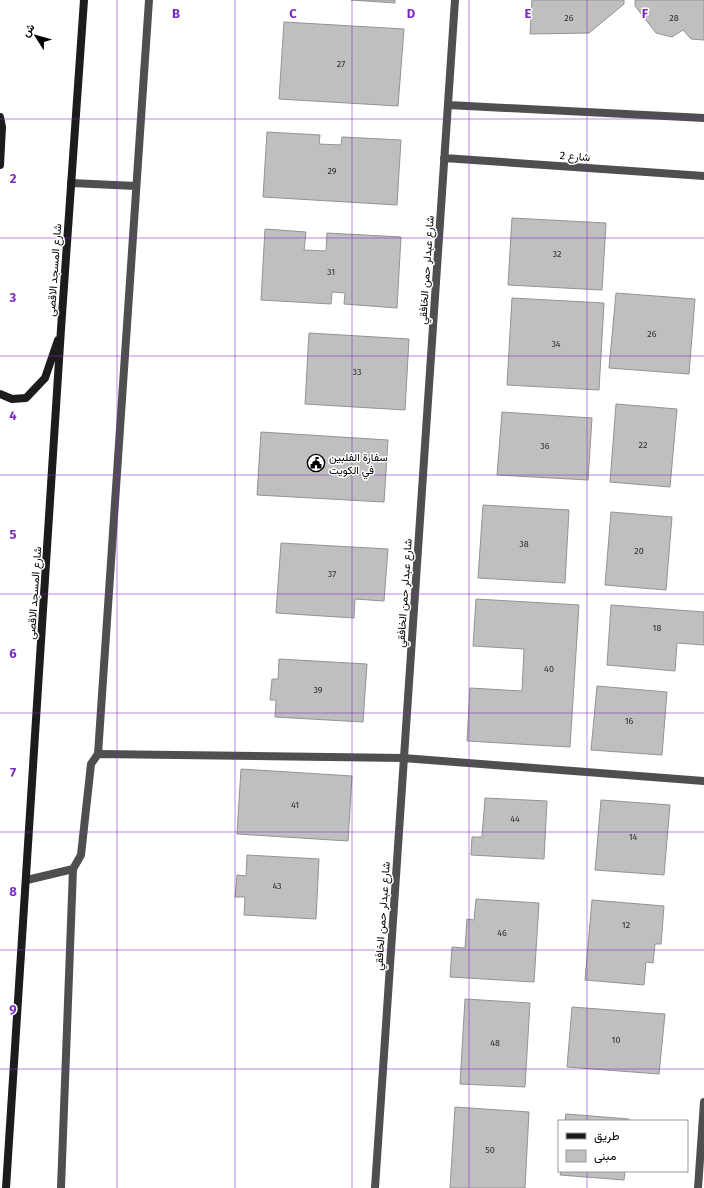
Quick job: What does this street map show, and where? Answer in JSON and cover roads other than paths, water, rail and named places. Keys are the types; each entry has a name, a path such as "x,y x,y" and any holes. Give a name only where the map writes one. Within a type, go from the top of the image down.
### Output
{"main road":[{"name":"شارع المسجد الاقصى","path":"6,1188 84,0"},
{"path":"0,117 2,127 0,165"},
{"path":"0,394 12,399 26,398 45,378 62,329"}],"street":[{"path":"61,1188 73,869 81,855 90,769 91,764 98,754 149,0"},
{"name":"شارع عبدلر حمن الخافقي","path":"375,1188 455,0"},
{"path":"448,105 704,118"},
{"name":"شارع 2","path":"444,158 704,176"},
{"path":"71,183 136,186"},
{"path":"98,754 403,758 704,781"},
{"path":"27,880 73,869"},
{"path":"700,1184 704,1102"}],"place":[{"name":"سفارة الفلبين في الكويت","path":"316,463"}]}
